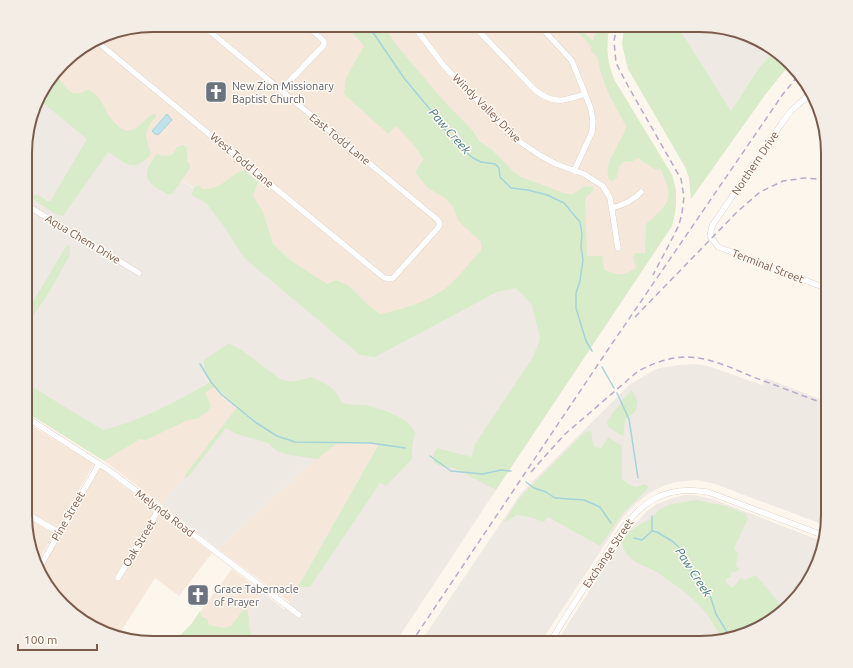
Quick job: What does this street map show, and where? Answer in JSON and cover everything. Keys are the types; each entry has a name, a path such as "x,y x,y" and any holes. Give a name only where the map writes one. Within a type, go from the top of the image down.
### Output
{"street":[{"name":"East Todd Lane","path":"211,32 438,220 440,224"},
{"path":"281,90 324,45 324,41 314,32"},
{"name":"Windy Valley Drive","path":"418,32 444,66 502,126 525,146 540,156 592,178 603,186 610,198 618,248"},
{"path":"480,32 542,96 566,101 585,94"},
{"path":"545,32 572,61 591,110 593,121 592,132 574,171"},
{"name":"West Todd Lane","path":"99,44 382,277 388,279 395,276 440,224"},
{"name":"Northern Drive","path":"711,239 710,232 712,226 782,123 791,111 807,96"},
{"path":"612,208 632,201 641,192"},
{"name":"Aqua Chem Drive","path":"32,210 139,273"},
{"name":"Terminal Street","path":"711,239 718,247 729,252 821,286"},
{"name":"Melynda Road","path":"32,421 99,464 299,615"},
{"name":"Pine Street","path":"42,563 58,532 99,464"},
{"name":"Exchange Street","path":"554,636 566,615 628,522 645,505 665,494 687,490 708,492 819,534"},
{"name":"Oak Street","path":"118,578 159,509"},
{"path":"32,516 58,532"}],"shaded area":[{"path":"145,32 608,32 607,53 609,67 615,81 672,175 676,189 676,204 672,226 496,490 371,342 250,250 255,223 113,141 53,85 67,67 86,52 99,44 129,34"},
{"path":"624,32 708,32 731,36 746,41 754,44 771,55 760,66 731,111 682,34 628,69 622,44"},
{"path":"48,93 113,141 255,224 250,250 371,342 528,249 559,303 499,476 496,490 400,636 235,636 262,592 285,610 379,444 334,442 218,549 162,505 237,407 221,394 213,385 102,459 32,416 32,153 36,122"},
{"path":"695,364 708,366 762,385 765,378 821,399 821,524 715,484 697,480 676,482 663,486 648,494 636,503 623,517 545,636 425,636 521,493 629,385 654,370 679,365"},
{"path":"213,385 221,394 237,407 162,505 102,459"},
{"path":"32,426 94,464 40,558 34,539 32,523"},
{"path":"334,442 379,444 290,602 218,549"},
{"path":"100,468 212,553 179,596 155,578 121,632 99,624 73,606 57,589 43,566"},
{"path":"684,495 694,495 713,499 818,540 809,569 791,595 767,616 746,627 724,634 700,636 561,636 629,531 647,511 657,504"},
{"path":"232,569 262,592 235,636 220,636 195,619"}],"green space":[{"path":"352,32 388,32 397,46 444,101 473,131 479,141 490,148 521,177 564,193 572,194 585,186 592,187 594,190 585,198 587,256 603,256 602,261 605,270 617,274 624,274 636,268 633,257 635,253 645,253 646,224 668,200 668,187 660,168 658,170 654,169 638,158 631,162 625,161 619,167 617,178 612,181 609,180 608,174 610,159 626,126 605,85 598,58 590,50 592,47 578,32 583,32 593,41 595,32 609,32 607,46 610,67 615,81 672,175 676,200 672,226 496,490 454,468 440,466 433,462 433,456 437,448 472,457 475,444 533,357 540,339 532,305 516,288 497,292 375,357 360,355 244,258 223,225 206,203 191,195 194,188 199,185 202,189 215,187 244,170 258,182 253,196 263,212 273,244 290,260 327,284 336,280 349,286 367,304 380,314 397,310 425,300 448,286 481,250 481,242 458,221 453,207 445,198 428,188 415,172 424,159 413,144 396,126 388,134 344,94 346,78 364,46"},
{"path":"624,32 681,32 731,111 760,66 771,55 786,68 765,95 691,199 689,178 685,167 628,69 622,44"},
{"path":"58,78 68,90 72,92 81,93 87,90 96,95 102,102 108,114 118,126 126,131 138,127 156,113 156,117 149,126 146,134 151,153 138,165 129,165 108,152 63,216 57,215 33,199 33,196 37,194 47,201 51,201 87,139 43,103"},
{"path":"183,145 187,148 187,161 190,164 190,168 173,193 169,195 150,183 147,173 148,168 157,154 163,156 172,155 177,147"},
{"path":"67,245 70,246 70,255 51,289 32,318 32,303"},
{"path":"229,343 243,351 280,379 291,382 312,377 333,390 341,402 371,406 386,411 408,423 413,429 415,434 412,447 412,459 386,486 380,483 310,587 298,587 379,444 338,442 318,459 289,455 277,451 268,443 236,434 226,428 186,478 185,475 237,407 215,386 205,393 211,406 208,411 199,418 188,420 146,440 140,439 104,461 32,416 32,387 103,430 117,426 158,410 210,382 205,369 204,360"},
{"path":"632,390 638,402 635,412 625,419 623,436 608,427 607,421 624,398"},
{"path":"591,431 594,447 601,448 608,437 622,446 622,479 630,485 637,487 645,484 648,486 647,490 624,512 600,546 548,517 544,522 530,517 517,515 503,523 518,500 526,491 585,432"},
{"path":"696,500 726,506 746,514 748,519 734,548 738,553 736,566 739,569 736,572 731,572 731,577 727,578 725,581 732,588 741,578 745,580 756,575 781,605 761,620 746,627 720,634 706,613 691,597 655,571 627,555 621,541 629,531 650,519 660,509 671,504"},
{"path":"243,610 247,610 252,636 180,636 192,623 200,611 202,617 207,619 209,625 223,628 231,626"}],"water":[{"path":"167,114 172,120 158,135 155,134 152,131"}],"waterway":[{"name":"Paw Creek","path":"373,32 404,78 460,147 473,158 481,162 495,164 499,168 500,177 511,188 528,190 547,195 564,203 580,222 583,260 580,281 576,293 576,308 586,341 592,351"},
{"path":"200,364 211,382 221,394 255,422 277,436 295,442 371,443 405,448"},
{"name":"Paw Creek","path":"602,367 614,388"},
{"name":"Paw Creek","path":"617,393 629,419 638,478"},
{"path":"430,456 451,471 483,474 501,470 511,471"},
{"path":"526,482 534,488 546,492 555,498 584,500 600,507 611,523"},
{"name":"Paw Creek","path":"652,516 652,531"},
{"name":"Paw Creek","path":"652,531 657,532 672,541 682,550 692,572 705,585 709,592 716,614 728,633"},
{"path":"634,538 642,540 652,531"}],"railway":[{"path":"616,32 614,41 616,63 681,179 684,197 679,225 653,275"},
{"path":"416,636 607,351 783,94 796,79"},
{"path":"635,317 737,212 760,192 783,181 805,178 821,179"},
{"path":"531,472 564,435 637,372 648,366 667,360 680,357 695,357 712,361 821,402"}],"place":[{"name":"New Zion Missionary Baptist Church","path":"216,92"},
{"name":"Grace Tabernacle of Prayer","path":"198,595"}]}
